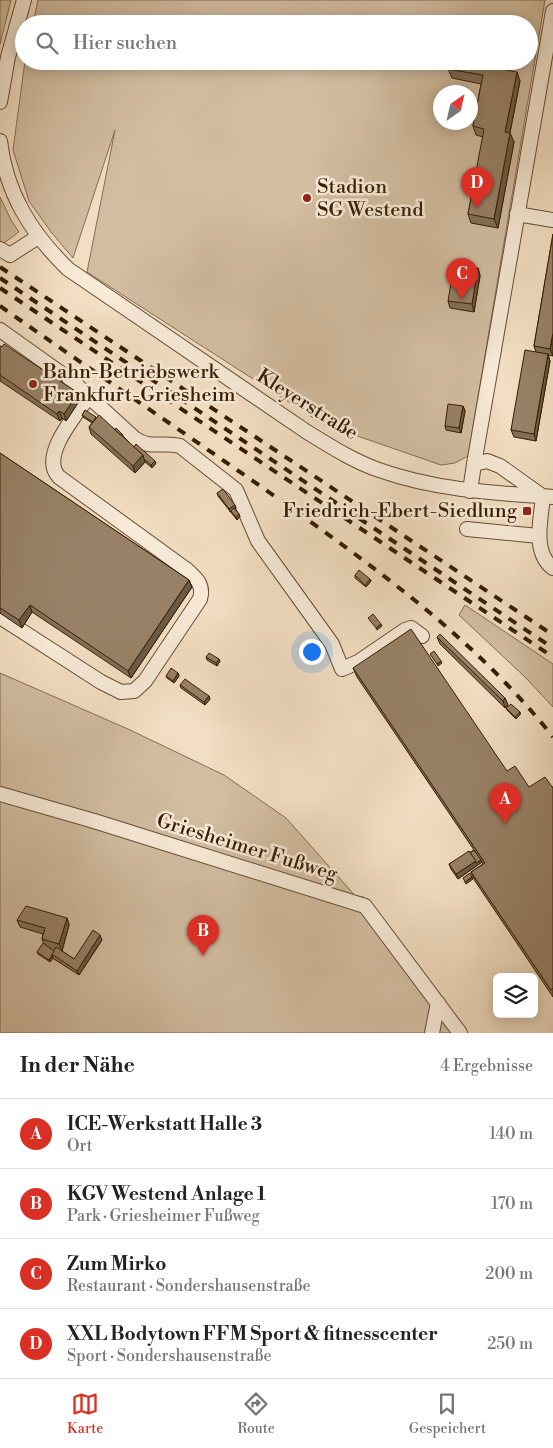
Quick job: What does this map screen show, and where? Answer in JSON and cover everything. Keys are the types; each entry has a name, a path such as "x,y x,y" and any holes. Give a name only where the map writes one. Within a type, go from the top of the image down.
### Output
{"street":[{"path":"20,15 24,0"},
{"path":"470,491 553,11"},
{"path":"0,102 8,56 15,32"},
{"name":"Kleyerstraße","path":"0,141 5,168 15,197 38,237 68,269 334,449 378,470 431,485 470,491 548,497"},
{"path":"517,214 553,220"},
{"path":"0,249 10,255 38,237"},
{"path":"0,330 73,382 139,442 145,445 174,444 180,446 236,490 258,541 332,644 342,669 358,662 405,630 411,628 422,636"},
{"path":"0,617 101,682 121,692 134,691 146,681 200,599 202,588 200,583 187,570 59,478 54,472 53,456 57,445 89,396"},
{"path":"474,464 488,461 500,466 548,497 538,542 548,564 553,568"},
{"path":"467,529 539,536"},
{"name":"Griesheimer Fußweg","path":"0,794 94,821 365,906 460,1033"},
{"path":"432,1033 438,1003"}],"shaded area":[{"path":"0,0 11,0 0,44"},
{"name":"Stadion SG Westend","path":"38,0 545,0 538,41 538,15 35,15"},
{"name":"Stadion SG Westend","path":"24,70 533,70 468,456 455,463 441,465 323,424 87,272 115,130 73,258 51,232 29,201 13,150"},
{"path":"0,197 19,232 1,245 0,244"},
{"path":"465,605 553,664 553,707 526,678 459,615"},
{"path":"0,673 128,729 224,775 286,818 358,899 0,791"},
{"path":"0,798 358,909 362,896 464,1033 0,1033"}],"building":[{"path":"454,70 507,70 517,72 505,132 510,133 494,219 468,214 484,129 478,127 478,100 483,75"},
{"path":"553,234 553,333 550,349 534,346"},
{"path":"454,265 478,268 472,304 448,301"},
{"name":"Bahn-Betriebswerk Frankfurt-Griesheim","path":"4,344 49,374 51,372 61,379 60,381 78,393 64,414 59,411 57,414 0,375 0,346 2,347"},
{"path":"525,350 548,354 534,434 511,430"},
{"path":"448,404 463,406 459,428 445,426"},
{"path":"85,410 96,417 93,422 82,415"},
{"path":"99,415 143,455 133,466 89,427"},
{"path":"136,444 155,461 151,465 134,447"},
{"path":"0,453 189,580 128,671 30,605 19,620 0,608"},
{"path":"223,489 235,505 229,509 217,493"},
{"path":"234,508 239,514 236,517 231,511"},
{"path":"359,570 370,579 365,585 355,575"},
{"path":"373,614 381,624 376,628 368,618"},
{"path":"411,629 507,771 515,766 529,787 545,777 553,788 553,988 551,990 471,872 485,863 353,668"},
{"path":"440,634 505,698 503,701 437,637"},
{"path":"434,651 441,661 437,664 430,654"},
{"path":"209,653 219,659 216,663 206,657"},
{"path":"171,668 178,673 173,681 166,676"},
{"path":"185,679 209,696 204,702 180,685"},
{"path":"511,704 520,712 515,717 506,708"},
{"path":"474,850 481,860 476,863 470,853"},
{"path":"469,851 476,861 456,874 449,864"},
{"path":"470,873 472,877 465,882 463,878"},
{"path":"26,906 67,918 59,944 42,939 45,928 17,920"},
{"path":"93,930 100,935 77,971 52,954 56,947 74,959"},
{"path":"43,943 54,951 49,960 37,952"}],"railway":[{"path":"0,267 553,635"},
{"path":"0,278 553,648"},
{"path":"0,288 553,657"},
{"path":"0,306 283,502 392,582 460,639 492,669 553,737"}],"place":[{"name":"Stadion SG Westend","path":"307,198"},
{"name":"XXL Bodytown FFM Sport & fitnesscenter","path":"477,208"},
{"name":"Zum Mirko","path":"462,299"},
{"name":"Bahn-Betriebswerk Frankfurt-Griesheim","path":"33,384"},
{"name":"Friedrich-Ebert-Siedlung","path":"527,511"},
{"name":"ICE-Werkstatt Halle 3","path":"505,824"},
{"name":"KGV Westend Anlage 1","path":"203,956"}]}
